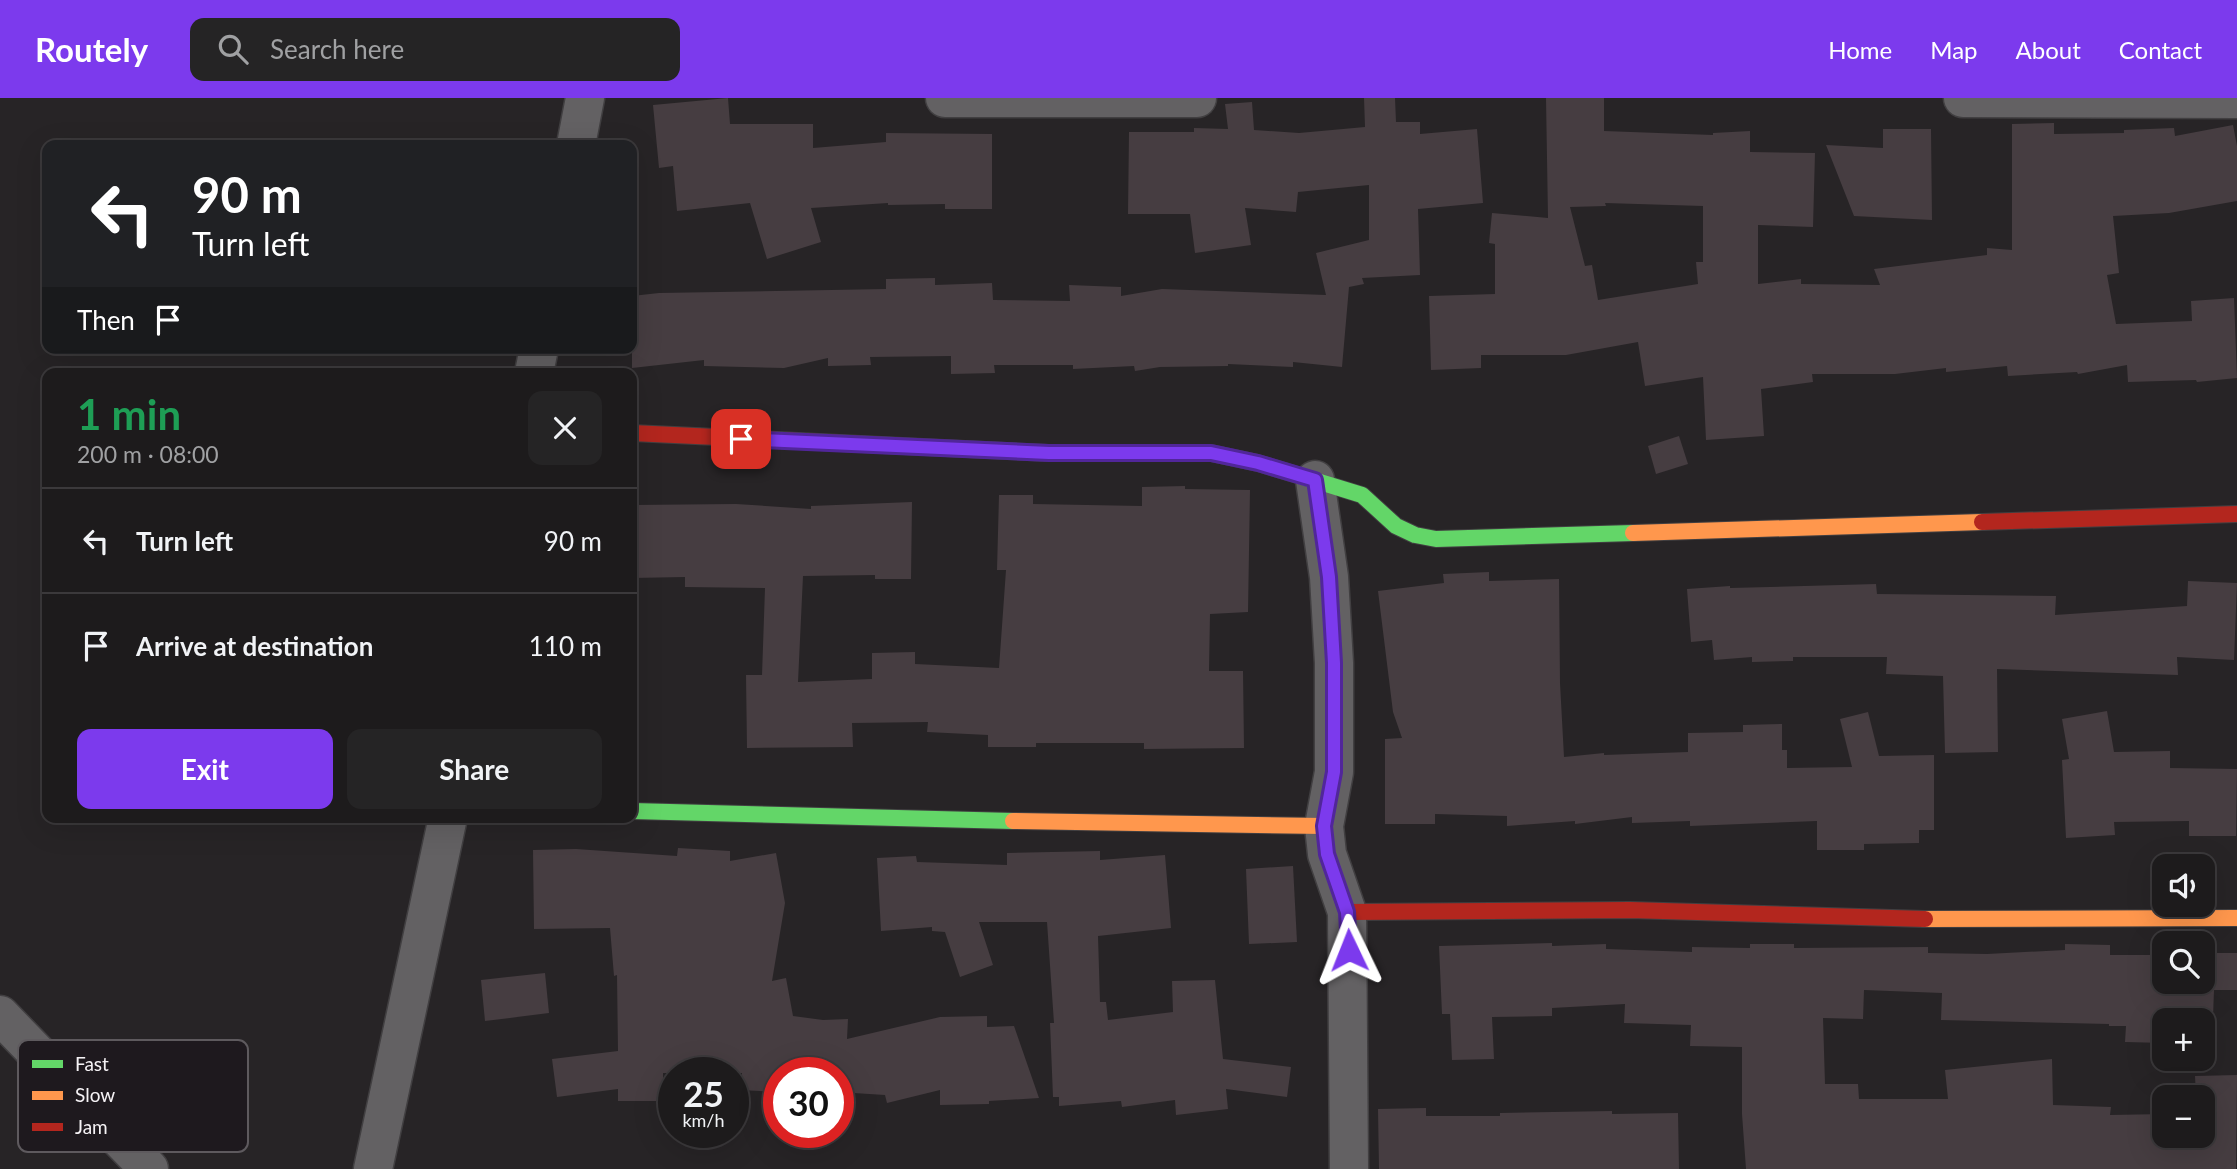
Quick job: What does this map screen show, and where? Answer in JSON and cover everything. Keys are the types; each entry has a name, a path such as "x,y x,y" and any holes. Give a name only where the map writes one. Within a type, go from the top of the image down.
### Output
{"street":[{"path":"577,140 585,98"},
{"path":"945,98 1197,98"},
{"path":"1963,98 2237,100"},
{"path":"637,433 1049,453 1211,453 1258,463 1362,495 1395,526 1415,535 1436,539 2237,514"},
{"path":"1315,480 1329,577 1334,663 1334,772 1324,826 1327,854 1347,912 1349,1169"},
{"path":"637,811 867,819 1324,826"},
{"path":"373,1169 447,823"},
{"path":"1347,912 1630,910 1954,920 2237,918"},
{"path":"0,1015 24,1040"},
{"path":"133,1152 149,1169"}],"building":[{"path":"728,98 730,124 813,124 813,148 886,142 886,133 992,134 992,209 945,209 945,204 888,203 811,208 821,242 767,259 750,203 677,211 673,166 659,168 653,105"},
{"path":"1364,98 1395,98 1396,122 1420,122 1420,134 1477,129 1483,203 1418,209 1420,275 1362,278 1364,284 1349,287 1342,367 1293,362 1293,367 1228,364 1160,367 1135,371 1134,366 1073,369 1073,365 994,365 995,373 951,374 951,356 870,357 871,365 828,366 828,358 784,368 704,366 704,360 632,368 632,354 637,354 637,295 659,293 886,289 886,279 935,278 935,285 992,283 993,300 1070,301 1069,285 1121,287 1121,296 1162,289 1326,295 1316,253 1369,240 1369,185 1298,192 1296,212 1245,208 1251,245 1195,253 1190,214 1128,214 1129,132 1228,129 1225,104 1252,102 1254,130 1299,133 1365,127"},
{"path":"1546,98 1604,98 1604,131 1713,135 1750,131 1750,152 1815,153 1813,227 1758,225 1758,284 1801,279 1801,284 1880,285 1874,269 1987,255 1987,248 2012,250 2012,124 2054,123 2054,134 2124,133 2124,130 2174,128 2175,136 2233,125 2237,146 2237,201 2169,213 2113,216 2119,273 2107,275 2116,324 2192,321 2191,301 2234,298 2237,378 2197,382 2128,382 2127,365 2078,374 2008,376 2007,366 1946,372 1946,368 1895,374 1812,374 1813,382 1761,389 1764,436 1706,440 1703,377 1645,386 1638,342 1566,355 1481,355 1481,368 1431,370 1429,296 1495,294 1495,244 1489,243 1492,213 1548,218","holes":["1605,203 1703,206 1703,262 1696,262 1698,284 1598,300 1592,265 1585,266 1570,207 1606,206"]},
{"path":"1883,129 1931,129 1932,220 1854,216 1826,145 1883,148"},
{"path":"1679,436 1688,464 1656,474 1648,446"},
{"path":"1185,486 1185,489 1250,490 1248,612 1210,614 1209,671 1243,671 1244,748 1144,749 1144,743 1036,743 1036,747 988,747 988,735 927,732 928,722 852,723 853,747 747,748 746,675 762,675 765,588 685,587 685,577 637,578 637,505 736,504 811,509 811,506 912,502 911,579 875,579 875,575 803,576 798,682 872,679 872,653 915,652 915,664 999,668 1006,570 997,570 999,495 1033,495 1033,504 1142,506 1142,487"},
{"path":"1489,572 1489,581 1559,579 1564,757 1604,753 1688,752 1688,733 1743,732 1743,725 1782,724 1782,750 1787,750 1787,768 1852,767 1840,719 1868,712 1879,756 1934,755 1934,830 1919,830 1919,843 1864,844 1864,850 1817,850 1817,821 1690,826 1690,821 1632,823 1632,817 1575,824 1575,821 1507,826 1507,816 1435,814 1435,824 1385,824 1385,739 1402,738 1393,712 1378,591 1444,583 1443,574"},
{"path":"2188,581 2237,583 2234,660 2177,657 2178,675 1997,669 1998,752 1945,753 1943,676 1886,674 1887,657 1793,657 1793,661 1752,662 1752,657 1714,660 1712,640 1691,642 1687,589 1876,584 1877,594 2056,596 2055,615 2187,606"},
{"path":"2107,711 2114,752 2170,751 2170,768 2237,769 2236,836 2189,836 2189,821 2114,822 2115,835 2066,838 2062,760 2069,759 2062,719"},
{"path":"678,848 730,851 730,861 776,853 785,903 772,981 786,978 793,1016 823,1020 848,1019 847,1039 940,1017 987,1016 987,1027 1014,1026 1039,1098 989,1101 989,1104 940,1105 940,1090 887,1103 885,1095 854,1093 854,1057 763,1057 763,1091 749,1090 749,1057 658,1057 658,1101 618,1101 618,1089 557,1097 552,1059 618,1051 617,975 614,976 610,928 534,929 533,850 576,849 677,856"},
{"path":"1100,851 1100,860 1165,855 1171,928 1098,936 1100,1002 1106,1002 1108,1020 1173,1012 1172,981 1215,980 1223,1059 1291,1067 1287,1097 1226,1089 1228,1109 1176,1115 1175,1100 1122,1107 1121,1101 1059,1106 1059,1097 1053,1097 1050,1023 1054,1023 1047,922 979,922 993,965 960,977 945,932 932,931 932,927 881,931 877,858 916,856 917,862 1007,865 1007,853"},
{"path":"1293,866 1297,942 1249,944 1246,869"},
{"path":"1606,944 1606,949 1692,952 1692,947 1750,948 1750,944 1794,944 1794,948 1928,947 1928,953 1987,954 2065,950 2065,944 2110,945 2110,955 2152,955 2152,994 2214,994 2213,1008 2152,1008 2152,1043 2125,1042 2126,1026 2109,1024 1941,1020 1942,993 1864,990 1863,1019 1823,1018 1825,1084 1858,1084 1859,1099 1948,1099 1945,1070 2052,1059 2053,1105 2111,1107 2110,1115 2152,1114 2152,1148 2215,1148 2215,1085 2195,1085 2195,1076 2237,1075 2236,1169 1746,1169 1742,1114 1742,1047 1690,1046 1691,1025 1624,1023 1625,1004 1552,1008 1552,1016 1492,1017 1494,1059 1452,1060 1450,1014 1442,1014 1439,946"},
{"path":"2215,953 2237,953 2237,990 2215,990"},
{"path":"545,973 549,1013 485,1021 481,980"},
{"path":"1426,1108 1426,1116 1612,1111 1612,1114 1678,1113 1679,1169 1379,1169 1378,1109"}],"traffic: fast":[{"path":"1101,453 1211,453 1258,463 1362,495 1396,526 1415,535 1436,539 1633,533"},
{"path":"637,811 1013,821"}],"traffic: slow":[{"path":"1633,533 1982,522"},
{"path":"1013,821 1324,826"},
{"path":"1925,919 2237,918"}],"traffic: jam":[{"path":"637,433 1049,453 1101,453"},
{"path":"1982,522 2237,514"},
{"path":"1347,912 1630,910 1925,919"}],"route":[{"path":"741,439 1049,453 1211,453 1258,463 1315,480 1329,577 1334,663 1334,772 1324,826 1327,854 1347,912 1349,950"}]}
